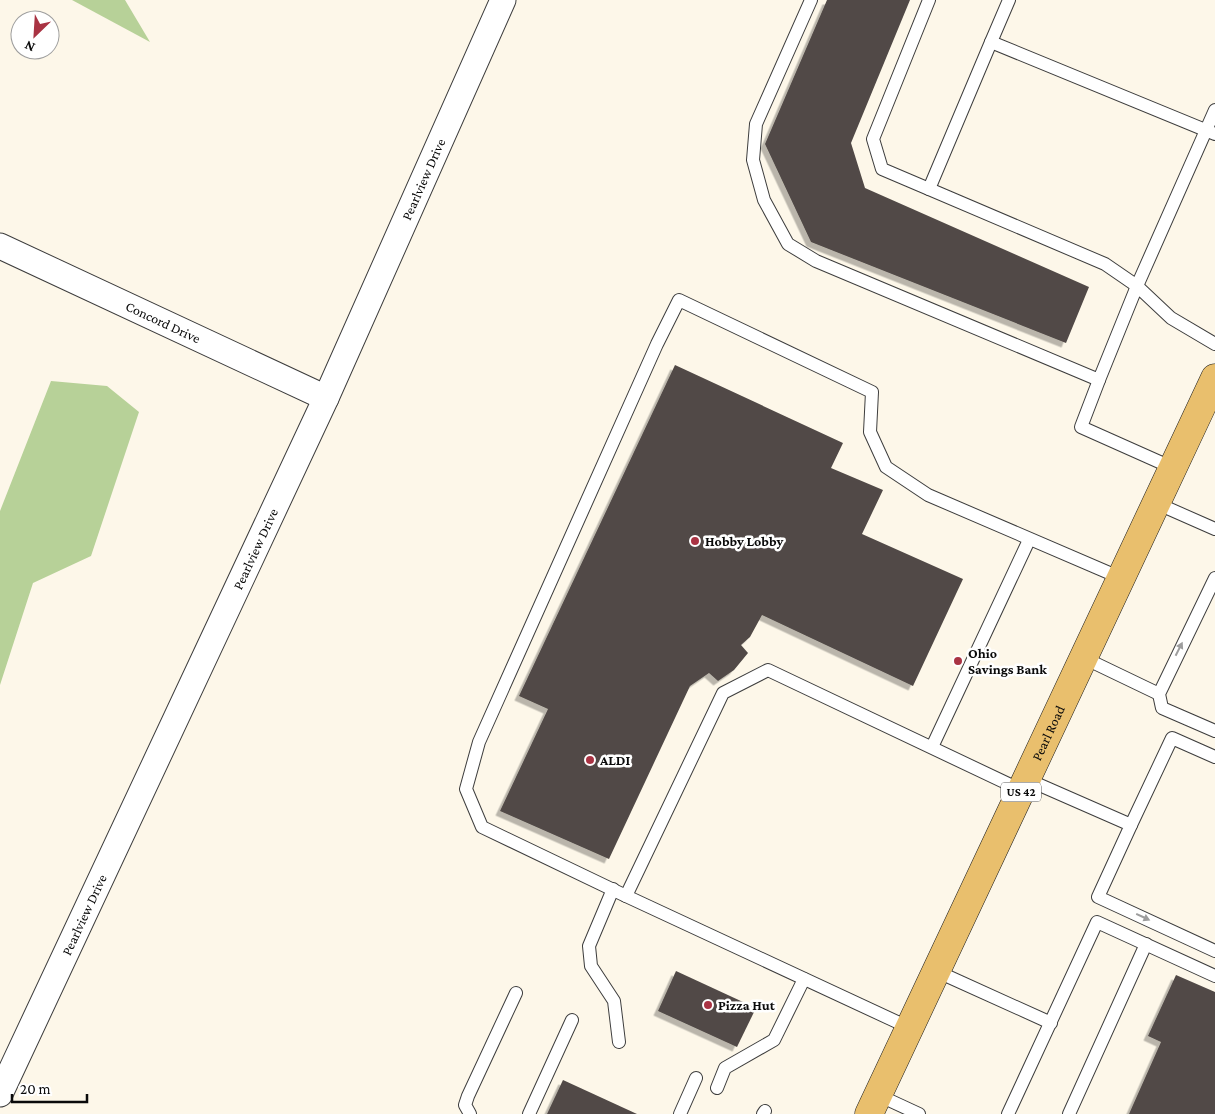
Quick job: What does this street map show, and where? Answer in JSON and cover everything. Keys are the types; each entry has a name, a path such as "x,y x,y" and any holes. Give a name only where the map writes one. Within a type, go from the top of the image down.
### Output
{"main road":[{"name":"Pearl Road","path":"874,1104 1215,378"}],"street":[{"name":"Pearlview Drive","path":"0,1094 326,398 503,0"},
{"name":"Concord Drive","path":"0,246 326,398"}],"lane":[{"path":"810,0 756,124 753,160 764,200 788,244 816,261 1099,380"},
{"path":"929,0 873,139 882,169 1105,264 1136,286 1171,318 1215,344"},
{"path":"929,189 1009,0"},
{"path":"991,42 1211,131"},
{"path":"1173,468 1081,427 1136,286 1211,131 1215,110"},
{"path":"910,1028 482,827 466,789 479,742 652,354 679,300 872,392 870,432 886,468 928,495 1121,578"},
{"path":"1156,503 1215,529"},
{"path":"932,747 1029,540"},
{"path":"1215,578 1159,694 1162,708 1215,731"},
{"path":"1084,658 1159,694"},
{"path":"626,896 723,693 768,670 932,747 1024,785 1131,825"},
{"path":"1215,757 1172,738 1098,897 1215,951"},
{"path":"613,889 589,946 591,966 614,1001 619,1042"},
{"path":"1008,1114 1097,922 1215,976"},
{"path":"1069,1114 1146,944"},
{"path":"936,971 1050,1023"},
{"path":"717,1088 725,1068 774,1040 804,979"},
{"path":"470,1114 465,1106 468,1096 516,993"},
{"path":"529,1114 572,1020"},
{"path":"680,1114 696,1078"},
{"path":"874,1104 919,1114"}],"green space":[{"path":"72,0 125,0 150,42"},
{"path":"51,381 107,386 139,412 91,556 33,583 0,685 0,511"}],"building":[{"path":"827,0 910,0 851,143 865,188 1089,287 1066,343 811,242 765,144"},
{"path":"675,365 843,443 831,468 883,490 862,534 963,579 913,686 762,615 750,637 741,645 748,653 734,670 718,681 709,673 690,686 609,859 500,811 548,709 519,696"},
{"path":"676,971 756,1008 737,1047 658,1011"},
{"path":"1176,975 1215,992 1215,1114 1129,1114 1161,1042 1148,1036"},
{"path":"563,1080 637,1114 547,1114"}],"place":[{"name":"Hobby Lobby","path":"695,541"},
{"name":"Ohio Savings Bank","path":"958,661"},
{"name":"ALDI","path":"590,760"},
{"name":"Pizza Hut","path":"708,1005"}]}
